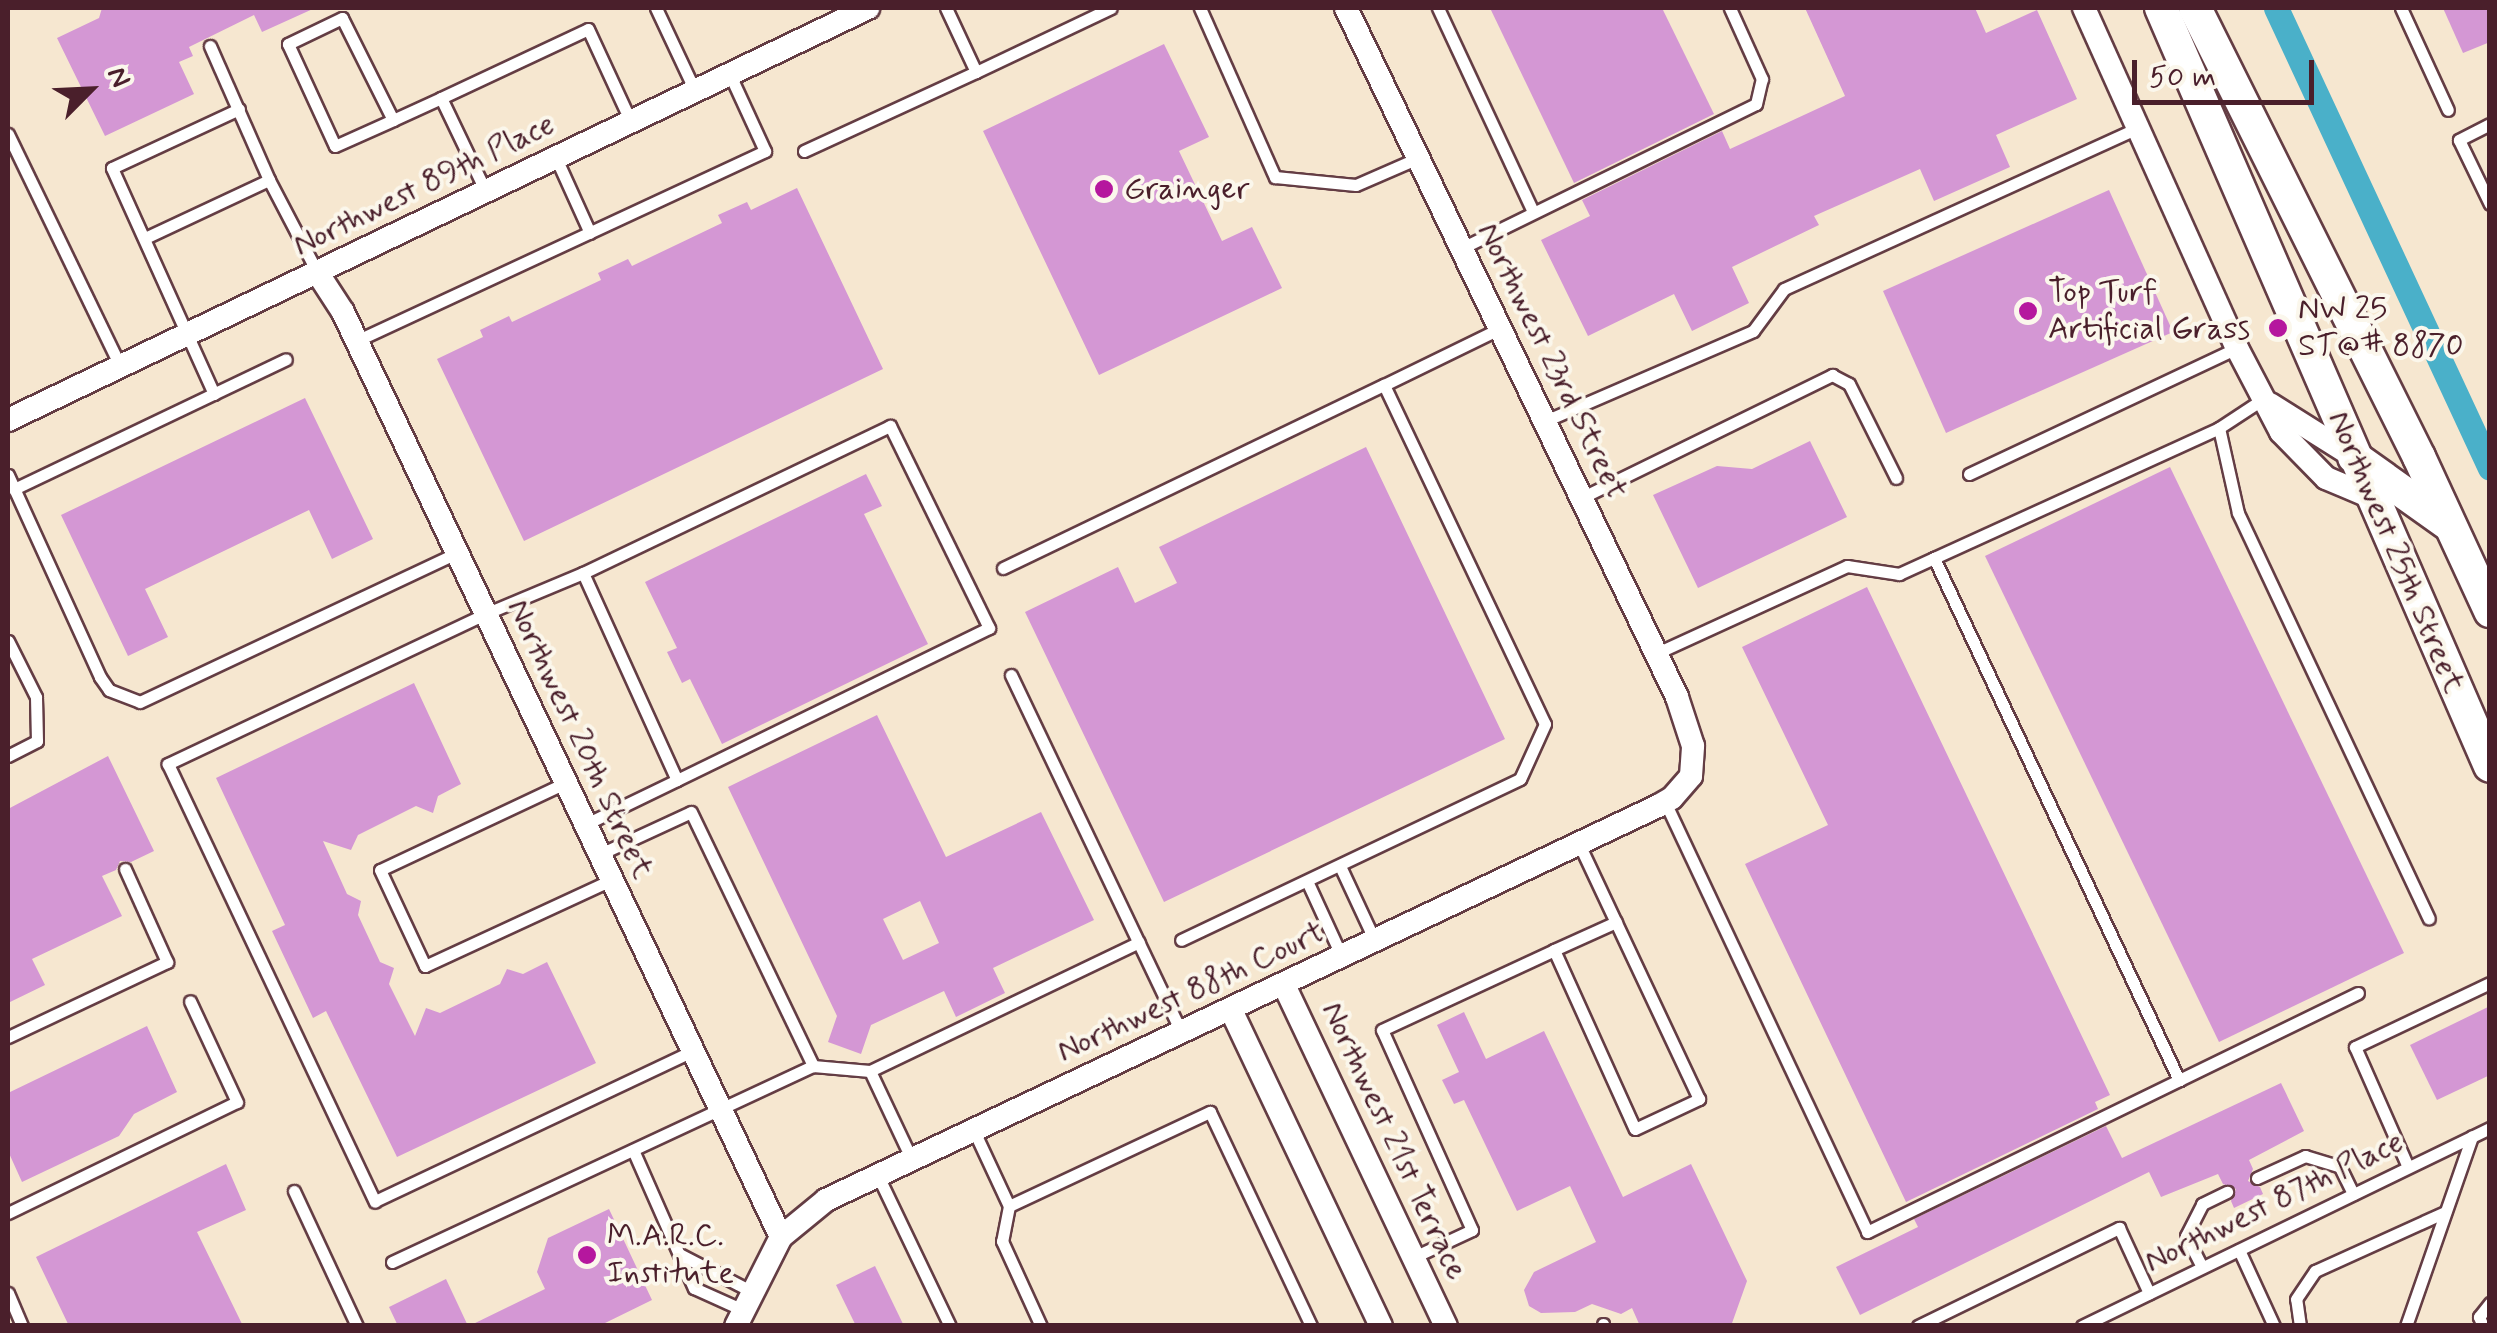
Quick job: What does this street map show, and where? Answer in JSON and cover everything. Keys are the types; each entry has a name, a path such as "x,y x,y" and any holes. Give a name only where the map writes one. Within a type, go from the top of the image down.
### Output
{"main road":[{"name":"Northwest 25th Street","path":"2161,8 2490,766"},
{"name":"Northwest 25th Street","path":"2195,8 2490,611"},
{"path":"2354,457 2451,526"}],"street":[{"name":"Northwest 89th Place","path":"8,420 868,8"},
{"name":"Northwest 23rd Street","path":"1346,8 1656,653 1693,746 1691,776 1665,802"},
{"path":"2084,8 2237,348 2281,432 2307,463 2344,488 2371,497"},
{"name":"Northwest 20th Street","path":"317,272 356,341 781,1237"},
{"path":"2263,399 2354,457"},
{"name":"Northwest 88th Court","path":"743,1309 781,1237 808,1211 1665,802"},
{"name":"Northwest 21st Terrace","path":"1284,985 1446,1326"},
{"path":"1231,1010 1381,1326"}],"lane":[{"path":"656,8 695,90"},
{"path":"946,8 976,72"},
{"path":"804,151 1111,8"},
{"path":"1200,8 1275,176 1356,185 1418,158"},
{"path":"1438,8 1533,212"},
{"path":"1462,248 1756,104 1762,78 1730,8"},
{"path":"2401,8 2448,110"},
{"path":"393,120 342,18 288,44 336,146 393,120 441,98 588,29 631,122"},
{"path":"210,46 269,180 317,272"},
{"path":"356,341 765,151 730,75"},
{"path":"441,98 486,192"},
{"path":"214,394 112,168 239,109"},
{"path":"2490,124 2459,140 2490,204"},
{"path":"1545,421 1753,331 1784,289 2138,128"},
{"path":"8,134 120,366"},
{"path":"556,158 590,233"},
{"path":"145,238 269,180"},
{"path":"1003,568 1500,328"},
{"path":"1969,474 2237,348"},
{"path":"14,489 286,359"},
{"path":"1582,498 1832,375 1849,384 1896,478"},
{"path":"1182,940 1520,780 1544,724 1384,385"},
{"path":"1656,653 1847,566 1898,574 2218,428 2263,399"},
{"path":"584,824 989,628 890,426 168,764 376,1201 693,1050"},
{"path":"2218,428 2238,512 2429,918"},
{"path":"8,475 100,677 109,690 140,702 457,553"},
{"path":"1934,558 2179,1080"},
{"path":"583,572 677,780"},
{"path":"8,641 36,697 37,742 8,756"},
{"path":"1011,675 1182,1033"},
{"path":"565,783 380,870 425,966 611,880"},
{"path":"1665,802 1867,1232 2358,993"},
{"path":"598,856 691,812 812,1066"},
{"path":"1554,950 1635,1129 1699,1100 1578,842"},
{"path":"1340,866 1375,941"},
{"path":"8,1037 167,962 125,869"},
{"path":"1307,881 1342,957"},
{"path":"1414,1257 1472,1230 1382,1030 1616,922"},
{"path":"392,1262 812,1066 870,1071 1139,942"},
{"path":"2408,1167 2354,1048 2490,984"},
{"path":"8,1214 237,1102 190,1001"},
{"path":"870,1071 912,1160"},
{"path":"1010,1206 1210,1112 1310,1326"},
{"name":"Northwest 87th Place","path":"2082,1326 2490,1128"},
{"path":"974,1131 1010,1206 1002,1241 1042,1326"},
{"path":"2406,1326 2472,1136"},
{"path":"633,1150 694,1288 743,1309"},
{"path":"2257,1178 2305,1156 2340,1167 2354,1194"},
{"path":"878,1176 950,1326"},
{"path":"294,1191 357,1326"},
{"path":"2202,1268 2186,1236 2202,1204 2227,1192"},
{"path":"2300,1326 2296,1299 2315,1271 2445,1212"},
{"path":"1918,1326 2119,1228 2149,1292"},
{"path":"2239,1250 2274,1326"},
{"path":"679,1254 743,1309"},
{"path":"8,1293 22,1326"},
{"path":"2483,1326 2479,1316 2490,1303"}],"building":[{"path":"102,8 315,8 262,32 254,15 189,47 193,56 179,62 194,94 105,136 57,38 99,18"},
{"path":"1490,8 1662,8 1714,114 1574,183"},
{"path":"1805,8 1975,8 1986,33 2037,10 2077,99 1996,135 2010,167 1934,201 1920,169 1814,216 1819,225 1732,267 1749,303 1692,331 1674,294 1588,336 1541,240 1590,216 1582,200 1722,131 1730,149 1845,96"},
{"path":"2443,8 2490,8 2490,42 2463,53"},
{"name":"Grainger","path":"1164,44 1209,137 1179,151 1222,241 1252,227 1282,288 1099,375 983,131"},
{"path":"797,188 883,369 524,541 437,359 483,337 480,330 509,316 512,322 601,280 598,273 628,259 632,266 722,223 718,215 747,202 751,210"},
{"name":"Top Turf Artificial Grass","path":"2109,190 2173,332 1946,433 1883,291"},
{"path":"305,398 373,539 332,559 309,510 145,589 168,637 128,656 61,515"},
{"path":"1810,441 1847,517 1698,588 1653,495 1717,466 1752,469"},
{"path":"1366,447 1505,739 1164,902 1025,612 1118,567 1135,603 1177,583 1159,547"},
{"path":"2170,467 2404,953 2219,1042 1985,556"},
{"path":"866,474 882,506 864,514 928,644 722,744 690,679 682,683 667,652 677,648 645,582"},
{"path":"1867,587 2110,1095 2095,1102 2098,1109 1906,1202 1745,864 1828,825 1742,647"},
{"path":"414,683 461,784 438,796 433,813 416,806 358,835 351,850 323,841 347,894 361,901 358,915 380,962 394,968 389,984 415,1036 426,1008 440,1013 500,984 507,969 523,974 547,962 596,1063 397,1157 326,1011 313,1018 272,931 285,925 216,778"},
{"path":"877,715 946,857 1041,812 1094,920 993,968 1005,993 956,1017 944,991 871,1025 861,1054 828,1042 837,1016 728,787","holes":["920,901 939,943 903,960 883,919"]},
{"path":"108,756 154,851 131,862 120,861 116,870 102,876 122,916 32,959 45,985 8,1003 8,809"},
{"path":"2490,1006 2490,1075 2437,1100 2410,1045"},
{"path":"1464,1012 1486,1059 1544,1031 1623,1197 1691,1164 1747,1281 1731,1326 1640,1326 1632,1308 1621,1314 1592,1304 1575,1312 1541,1313 1529,1306 1524,1290 1534,1272 1596,1242 1570,1186 1517,1211 1464,1100 1454,1104 1442,1080 1459,1072 1437,1025"},
{"path":"147,1026 177,1092 134,1114 119,1136 22,1182 8,1151 8,1093"},
{"path":"2281,1083 2304,1131 2249,1160 2253,1169 2248,1181 2260,1187 2263,1194 2234,1208 2231,1201 2236,1189 2223,1184 2218,1174 2161,1197 2149,1172 1860,1315 1836,1267 1918,1227 1914,1219 2106,1126 2122,1158"},
{"path":"226,1164 246,1210 197,1232 243,1326 69,1326 36,1257"},
{"name":"M.A.R.C. Institute","path":"609,1209 652,1300 599,1326 469,1326 545,1289 537,1272 548,1238"},
{"path":"875,1266 904,1326 856,1326 836,1285"},
{"path":"446,1279 468,1326 398,1326 389,1307"}],"waterway":[{"path":"2276,8 2490,468"}],"place":[{"name":"Grainger","path":"1104,189"},
{"name":"Top Turf Artificial Grass","path":"2028,311"},
{"name":"NW 25 ST@# 8870","path":"2278,328"},
{"name":"M.A.R.C. Institute","path":"587,1255"}]}
